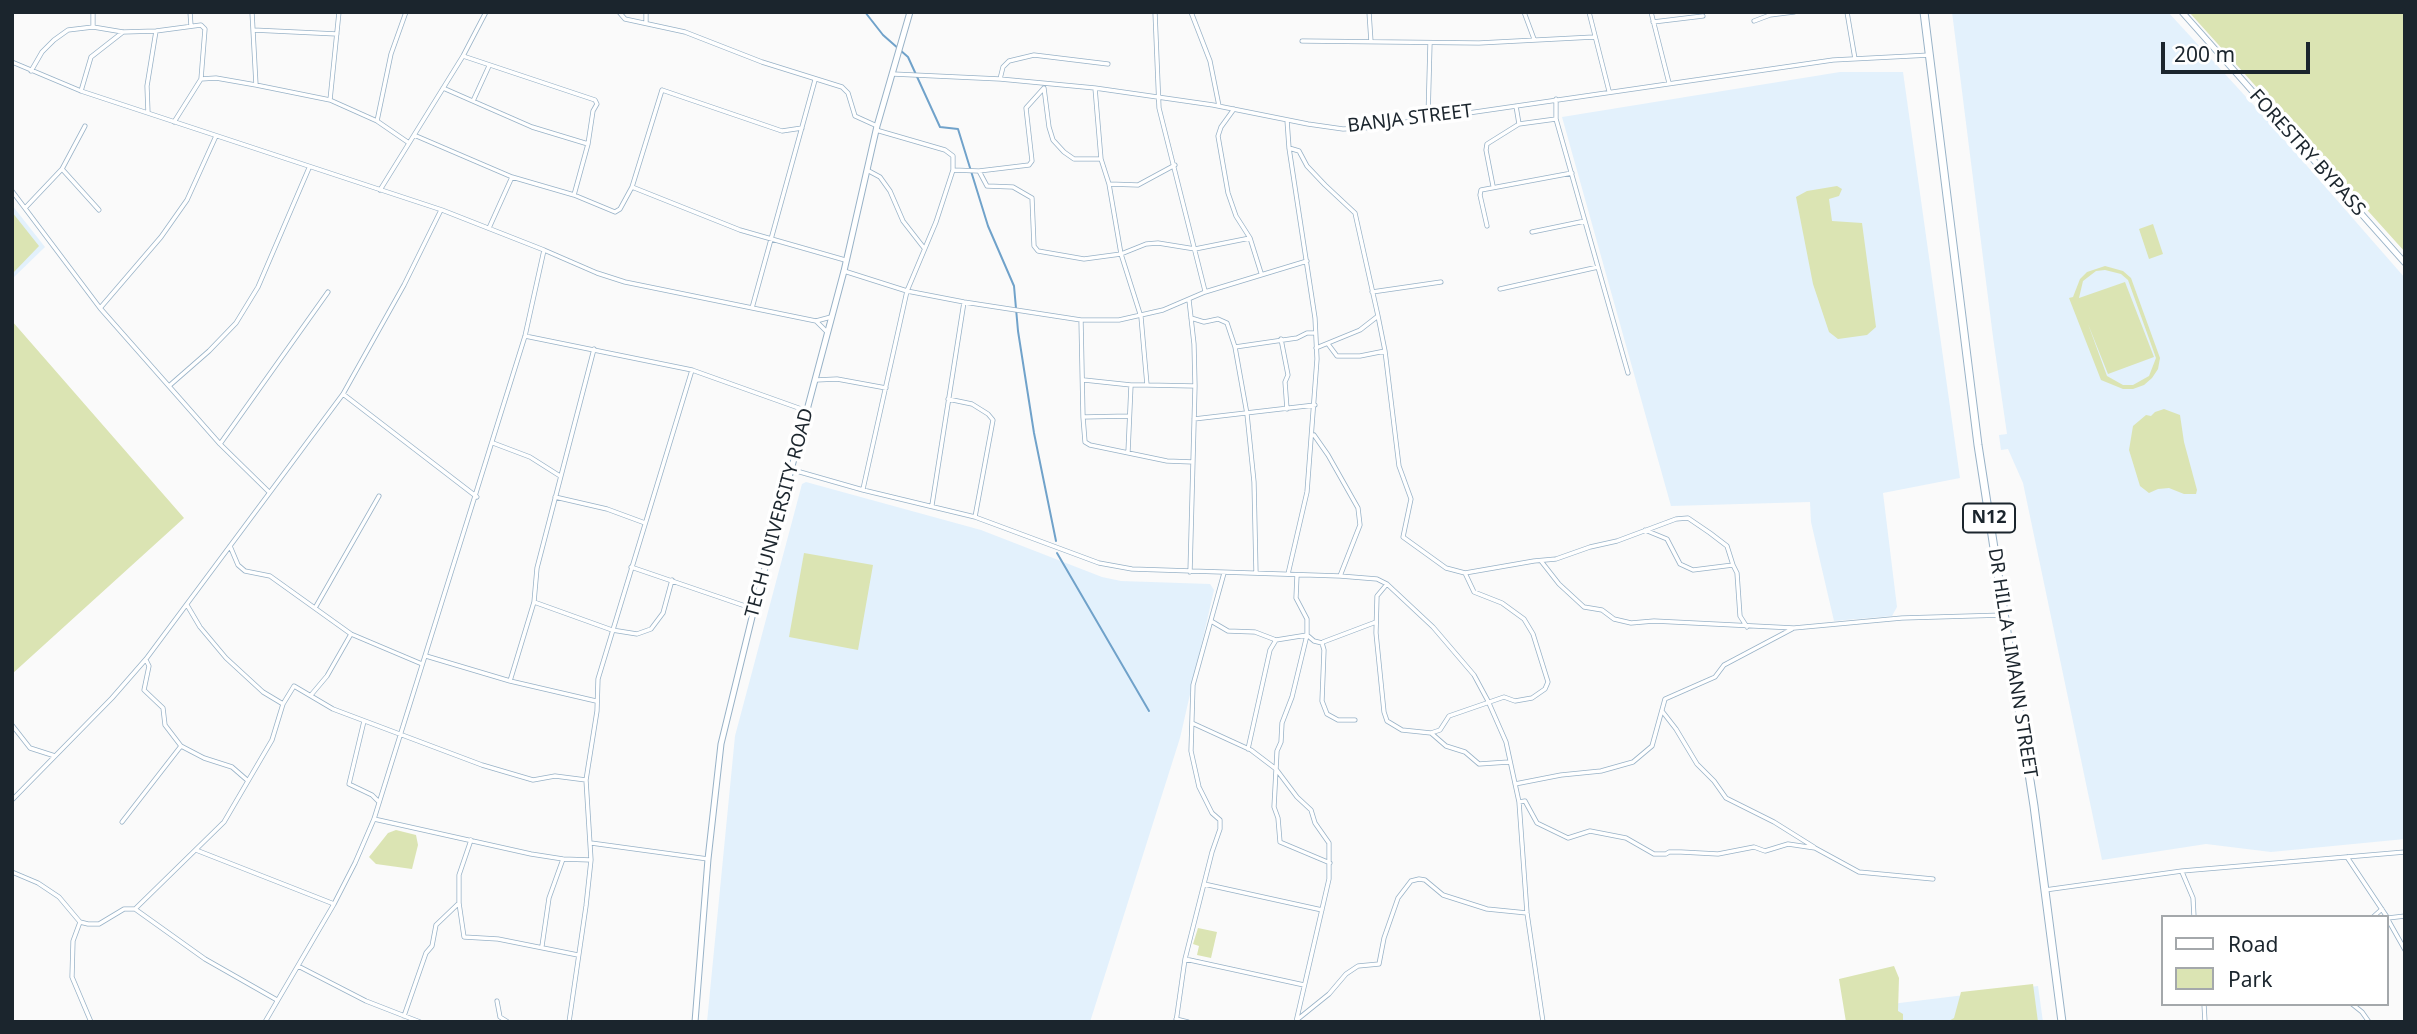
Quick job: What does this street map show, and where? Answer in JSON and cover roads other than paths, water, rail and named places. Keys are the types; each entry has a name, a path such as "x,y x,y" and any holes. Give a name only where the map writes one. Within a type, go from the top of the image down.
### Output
{"highway":[{"name":"DR HILLA LIMANN STREET","path":"1924,12 1978,445 2035,806 2062,1022"}],"street":[{"path":"93,12 93,27"},
{"path":"190,12 191,26"},
{"path":"252,12 256,85"},
{"path":"330,100 339,12"},
{"path":"377,121 391,54 406,12"},
{"path":"380,190 463,56 486,12"},
{"path":"619,12 625,19 685,32 720,47 842,87 848,93 858,118 876,128 945,150 953,156 953,170 936,222 907,291 863,490"},
{"path":"646,12 646,23"},
{"name":"TECH UNIVERSITY ROAD","path":"695,1022 708,859 721,744 754,609 847,261 876,128 910,12"},
{"path":"1155,12 1159,108 1205,292"},
{"path":"1191,12 1210,61 1219,106"},
{"path":"1369,12 1371,43"},
{"path":"1524,12 1534,39"},
{"path":"1589,12 1609,91"},
{"path":"1651,12 1669,83"},
{"path":"1754,21 1770,15 1794,12"},
{"path":"1847,12 1855,59"},
{"name":"FORESTRY BYPASS","path":"2182,12 2405,263"},
{"path":"1653,22 1703,16"},
{"path":"32,71 42,52 68,30 93,27 123,32 156,31 201,25 205,29 201,79 174,122"},
{"path":"253,30 337,34"},
{"path":"148,113 147,86 156,31"},
{"path":"81,91 92,57 123,32"},
{"path":"1302,41 1479,43 1594,37"},
{"path":"1428,118 1430,43"},
{"path":"1000,79 1003,66 1009,61 1034,55 1108,64"},
{"name":"BANJA STREET","path":"891,74 1000,79 1095,88 1159,96 1343,129 1855,59 1930,55"},
{"path":"463,56 595,100 597,104 593,111 588,144 573,195"},
{"path":"12,62 81,91 442,210 625,282 816,321 832,317"},
{"path":"473,101 489,66"},
{"path":"201,79 216,78 330,100 377,121 410,143"},
{"path":"752,308 815,80"},
{"path":"953,170 979,171 1030,165 1032,160 1026,108 1043,85"},
{"path":"1043,85 1053,140 1074,159 1101,159"},
{"path":"443,88 533,127 588,144"},
{"path":"1095,88 1101,159 1109,184 1121,254 1141,317 1147,384"},
{"path":"414,135 512,177 573,195 615,212 620,209 632,187 662,90 782,131 802,128"},
{"path":"1556,99 1556,119 1628,373"},
{"path":"1516,105 1519,124"},
{"path":"1234,109 1218,136 1228,193 1236,216 1250,238 1261,274"},
{"path":"1493,187 1487,144 1519,124 1556,119"},
{"path":"1287,120 1316,348 1315,405 1307,492 1288,574"},
{"path":"26,207 62,169 85,126"},
{"path":"100,308 161,237 187,200 216,136"},
{"path":"1289,148 1299,151 1307,166 1355,213 1385,351 1399,466 1411,499 1403,537 1446,568 1465,573 1556,559 1585,548 1617,541 1660,523 1688,519 1727,546 1737,573 1740,616 1747,627"},
{"path":"1109,184 1138,185 1175,166"},
{"path":"169,386 236,323 258,287 310,167"},
{"path":"62,169 99,210"},
{"path":"867,170 880,177 890,191 903,221 924,248"},
{"path":"979,171 987,186 1013,187 1032,198 1035,250 1084,259 1121,254 1146,244 1158,243 1195,250 1250,238"},
{"path":"1487,226 1481,190 1572,173"},
{"path":"489,228 512,177"},
{"path":"632,187 771,240 847,261"},
{"path":"12,191 100,308 220,444 269,492"},
{"path":"12,800 112,698 146,659 343,394 442,210"},
{"path":"1532,232 1585,220"},
{"path":"265,1022 334,904 374,819 477,497 525,336 544,250"},
{"path":"844,271 907,291 964,302 1081,320 1119,320 1141,317 1205,292 1307,261"},
{"path":"1500,289 1598,267"},
{"path":"1371,292 1441,282"},
{"path":"220,444 328,292"},
{"path":"1189,300 1195,386 1190,572"},
{"path":"932,505 964,302"},
{"path":"1316,348 1360,330 1378,316"},
{"path":"1191,318 1204,322 1218,319 1227,323 1235,347 1247,414 1254,482 1256,573"},
{"path":"1081,320 1085,442 1167,461 1193,462"},
{"path":"816,321 828,333"},
{"path":"1235,347 1315,333"},
{"path":"525,336 692,370 808,411"},
{"path":"1281,339 1288,375 1285,382 1287,409"},
{"path":"1328,344 1337,356 1360,356 1385,351"},
{"path":"510,681 534,602 537,568 594,349"},
{"path":"569,1022 591,860 586,780 597,711 598,679 692,370"},
{"path":"816,380 837,379 886,388"},
{"path":"1083,380 1131,385 1195,386"},
{"path":"1128,452 1131,385"},
{"path":"343,394 477,497"},
{"path":"948,399 972,404 993,420 975,517"},
{"path":"1194,419 1315,405"},
{"path":"1083,417 1129,416"},
{"path":"1313,433 1358,508 1360,525 1340,576"},
{"path":"493,443 530,457 560,476"},
{"path":"793,470 975,517 1099,563 1132,569 1340,576 1377,579 1387,584 1433,626 1474,675 1489,701 1506,742 1519,802 1527,913 1543,1022"},
{"path":"315,608 379,496"},
{"path":"555,497 607,509 645,523"},
{"path":"1645,530 1667,539 1680,565 1693,570 1733,565"},
{"path":"230,545 241,569 270,576 351,634 422,664"},
{"path":"1541,561 1559,584 1584,607 1602,610 1614,619 1631,623 1654,621 1794,628 1902,618 2005,615"},
{"path":"631,567 754,609"},
{"path":"1188,1022 1176,1021 1185,959 1220,829 1220,820 1212,813 1199,787 1192,761 1193,685 1224,573"},
{"path":"1387,584 1378,593 1376,622 1386,718 1402,730 1431,733 1440,730 1449,716 1504,697 1515,701 1532,698 1545,689 1548,682 1533,634 1524,619 1502,603 1474,592 1465,573"},
{"path":"1297,575 1296,598 1307,619 1307,635 1282,723 1281,742 1277,751 1274,807 1280,842 1331,863"},
{"path":"534,602 612,630 637,634 650,629 663,613 672,580"},
{"path":"187,605 200,627 226,658 263,692 283,704"},
{"path":"1211,621 1228,631 1255,632 1276,640 1307,635 1322,643 1376,622"},
{"path":"1515,784 1601,771 1633,762 1652,746 1665,699 1715,677 1724,665 1794,628"},
{"path":"311,695 327,676 351,634"},
{"path":"1248,749 1270,650 1276,640"},
{"path":"1322,643 1322,701 1327,714 1338,720 1355,720"},
{"path":"425,656 510,681 596,701"},
{"path":"146,659 149,666 144,690 163,708 165,725 181,746 204,758 232,767 247,780"},
{"path":"135,909 224,822 272,740 283,704 293,686 333,709 482,765 533,780 555,776 586,780"},
{"path":"1661,710 1697,764 1714,780 1726,798 1774,822 1859,872 1933,879"},
{"path":"365,721 349,784 372,795 379,802"},
{"path":"1192,723 1248,749 1276,769 1297,797 1311,810 1315,822 1329,843 1331,863 1296,1021"},
{"path":"12,725 30,748 55,756"},
{"path":"1431,733 1446,746 1465,752 1479,764 1510,762"},
{"path":"122,822 181,746"},
{"path":"1519,802 1525,801 1537,823 1556,834 1568,838 1590,831 1626,838 1654,854 1718,854 1754,847 1765,852 1788,844 1815,848"},
{"path":"374,819 563,859 591,860"},
{"path":"471,840 461,867 459,903 464,937 498,939 578,955"},
{"path":"591,843 708,859"},
{"path":"195,849 334,904"},
{"path":"2045,890 2182,872 2405,852"},
{"path":"2347,857 2385,915"},
{"path":"542,946 549,898 563,859"},
{"path":"12,872 38,883 59,897 80,922 88,925 99,924 124,909 135,909 205,959 277,1000"},
{"path":"2182,872 2193,898 2194,915"},
{"path":"1296,1021 1329,994 1346,974 1358,967 1379,964 1384,938 1398,898 1411,881 1425,880 1443,895 1487,909 1527,913"},
{"path":"1204,884 1322,910"},
{"path":"404,1016 426,953 432,946 436,925 459,903"},
{"path":"2375,915 2382,909"},
{"path":"80,922 73,941 72,977 91,1022"},
{"path":"2389,922 2405,950"},
{"path":"1185,959 1304,985"},
{"path":"298,967 366,1001 420,1022"},
{"path":"497,1001 499,1017 508,1022"},
{"path":"2355,1006 2369,1022"}],"waterway":[{"path":"865,12 883,35 908,57 940,127 958,129 988,226 1014,286 1018,331 1034,433 1056,541"},
{"path":"1057,553 1149,711"}]}
